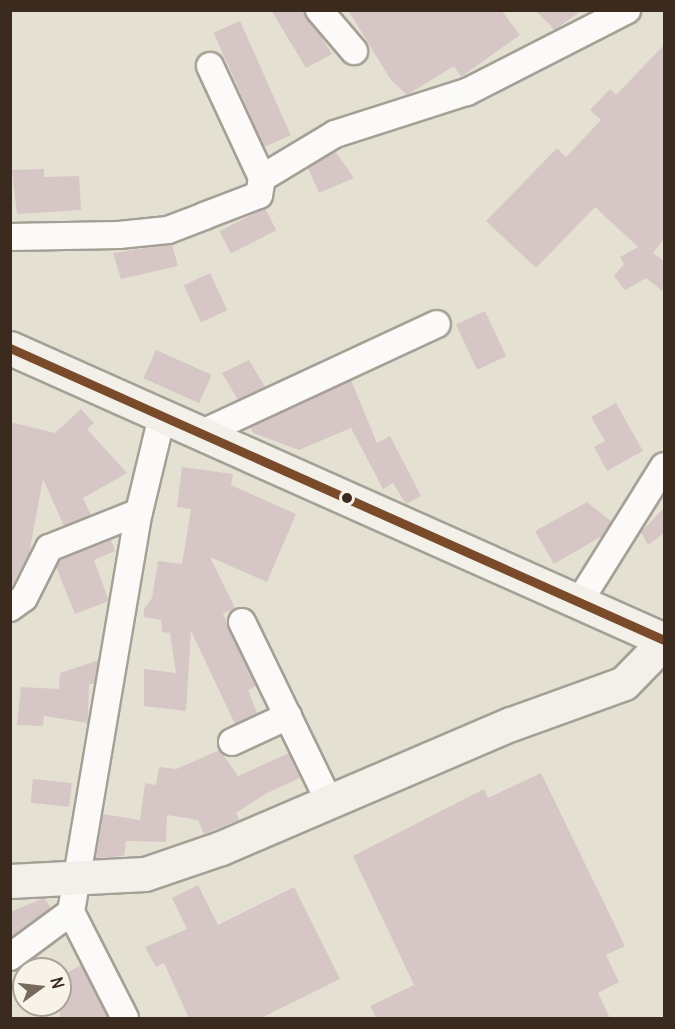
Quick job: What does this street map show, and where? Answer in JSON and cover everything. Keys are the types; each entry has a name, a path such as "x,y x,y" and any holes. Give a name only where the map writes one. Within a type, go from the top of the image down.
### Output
{"main road":[{"path":"10,348 664,641 624,683 511,724 330,803 164,868 10,882"}],"street":[{"path":"319,10 354,51"},
{"path":"262,178 335,134 467,92 627,10"},
{"path":"10,237 168,230 259,195 262,178 210,66"},
{"path":"200,434 437,324"},
{"path":"10,957 71,912 80,877 139,512 162,417"},
{"path":"579,602 664,466"},
{"path":"10,608 24,598 49,548 139,512"},
{"path":"242,622 330,803"},
{"path":"232,742 288,716"},
{"path":"71,912 125,1018"}],"building":[{"path":"271,10 304,10 332,54 306,68"},
{"path":"348,10 501,10 520,35 461,77 454,66 407,95 391,80"},
{"path":"535,10 582,10 555,30"},
{"path":"240,21 291,135 264,147 214,33"},
{"path":"664,45 664,239 653,253 664,261 664,292 646,278 625,290 614,276 624,264 620,257 638,247 595,207 536,268 486,221 557,148 566,157 601,120 590,110 610,89 616,95"},
{"path":"335,151 354,178 319,193 308,168"},
{"path":"44,169 44,177 79,176 81,210 17,214 12,170"},
{"path":"265,208 276,230 231,253 220,231"},
{"path":"172,244 178,266 121,279 113,253"},
{"path":"210,273 227,310 201,322 184,285"},
{"path":"485,311 506,356 477,370 456,325"},
{"path":"156,350 212,375 199,403 143,378"},
{"path":"249,360 265,387 238,400 222,373"},
{"path":"351,380 377,443 390,436 421,496 406,504 393,483 383,489 351,428 299,450 253,433 250,427"},
{"path":"616,403 643,451 607,471 594,447 605,441 591,417"},
{"path":"81,409 94,423 87,429 127,473 83,498 91,515 64,526 43,479 29,554 10,589 10,422 55,433"},
{"path":"182,467 233,474 231,485 296,514 267,582 210,557 235,608 223,614 256,686 248,690 257,713 235,724 191,631 186,711 144,706 144,669 176,673 170,633 162,632 161,620 144,617 144,609 152,598 158,561 182,564 191,509 177,507"},
{"path":"587,502 612,522 602,536 554,564 535,531"},
{"path":"664,508 664,533 648,545 641,532"},
{"path":"111,540 115,551 94,560 109,601 75,614 56,567 60,560"},
{"path":"99,660 94,684 89,684 88,723 44,716 43,726 17,725 21,687 59,689 60,673"},
{"path":"220,750 238,776 289,753 300,778 267,793 236,813 239,820 204,834 198,820 167,815 166,842 126,841 124,856 96,858 103,814 140,820 145,783 156,785 159,767 176,769"},
{"path":"541,773 625,946 606,955 619,982 598,993 610,1018 376,1018 370,1006 414,985 353,856 484,789 488,798"},
{"path":"33,779 72,783 69,807 30,803"},
{"path":"198,885 218,925 294,887 340,979 261,1018 189,1018 164,963 156,967 145,947 187,929 172,898"},
{"path":"44,898 51,908 10,938 10,912"},
{"path":"81,965 108,1018 60,1018 72,1017 72,970"}],"transit line":[{"path":"10,348 664,640"}]}
